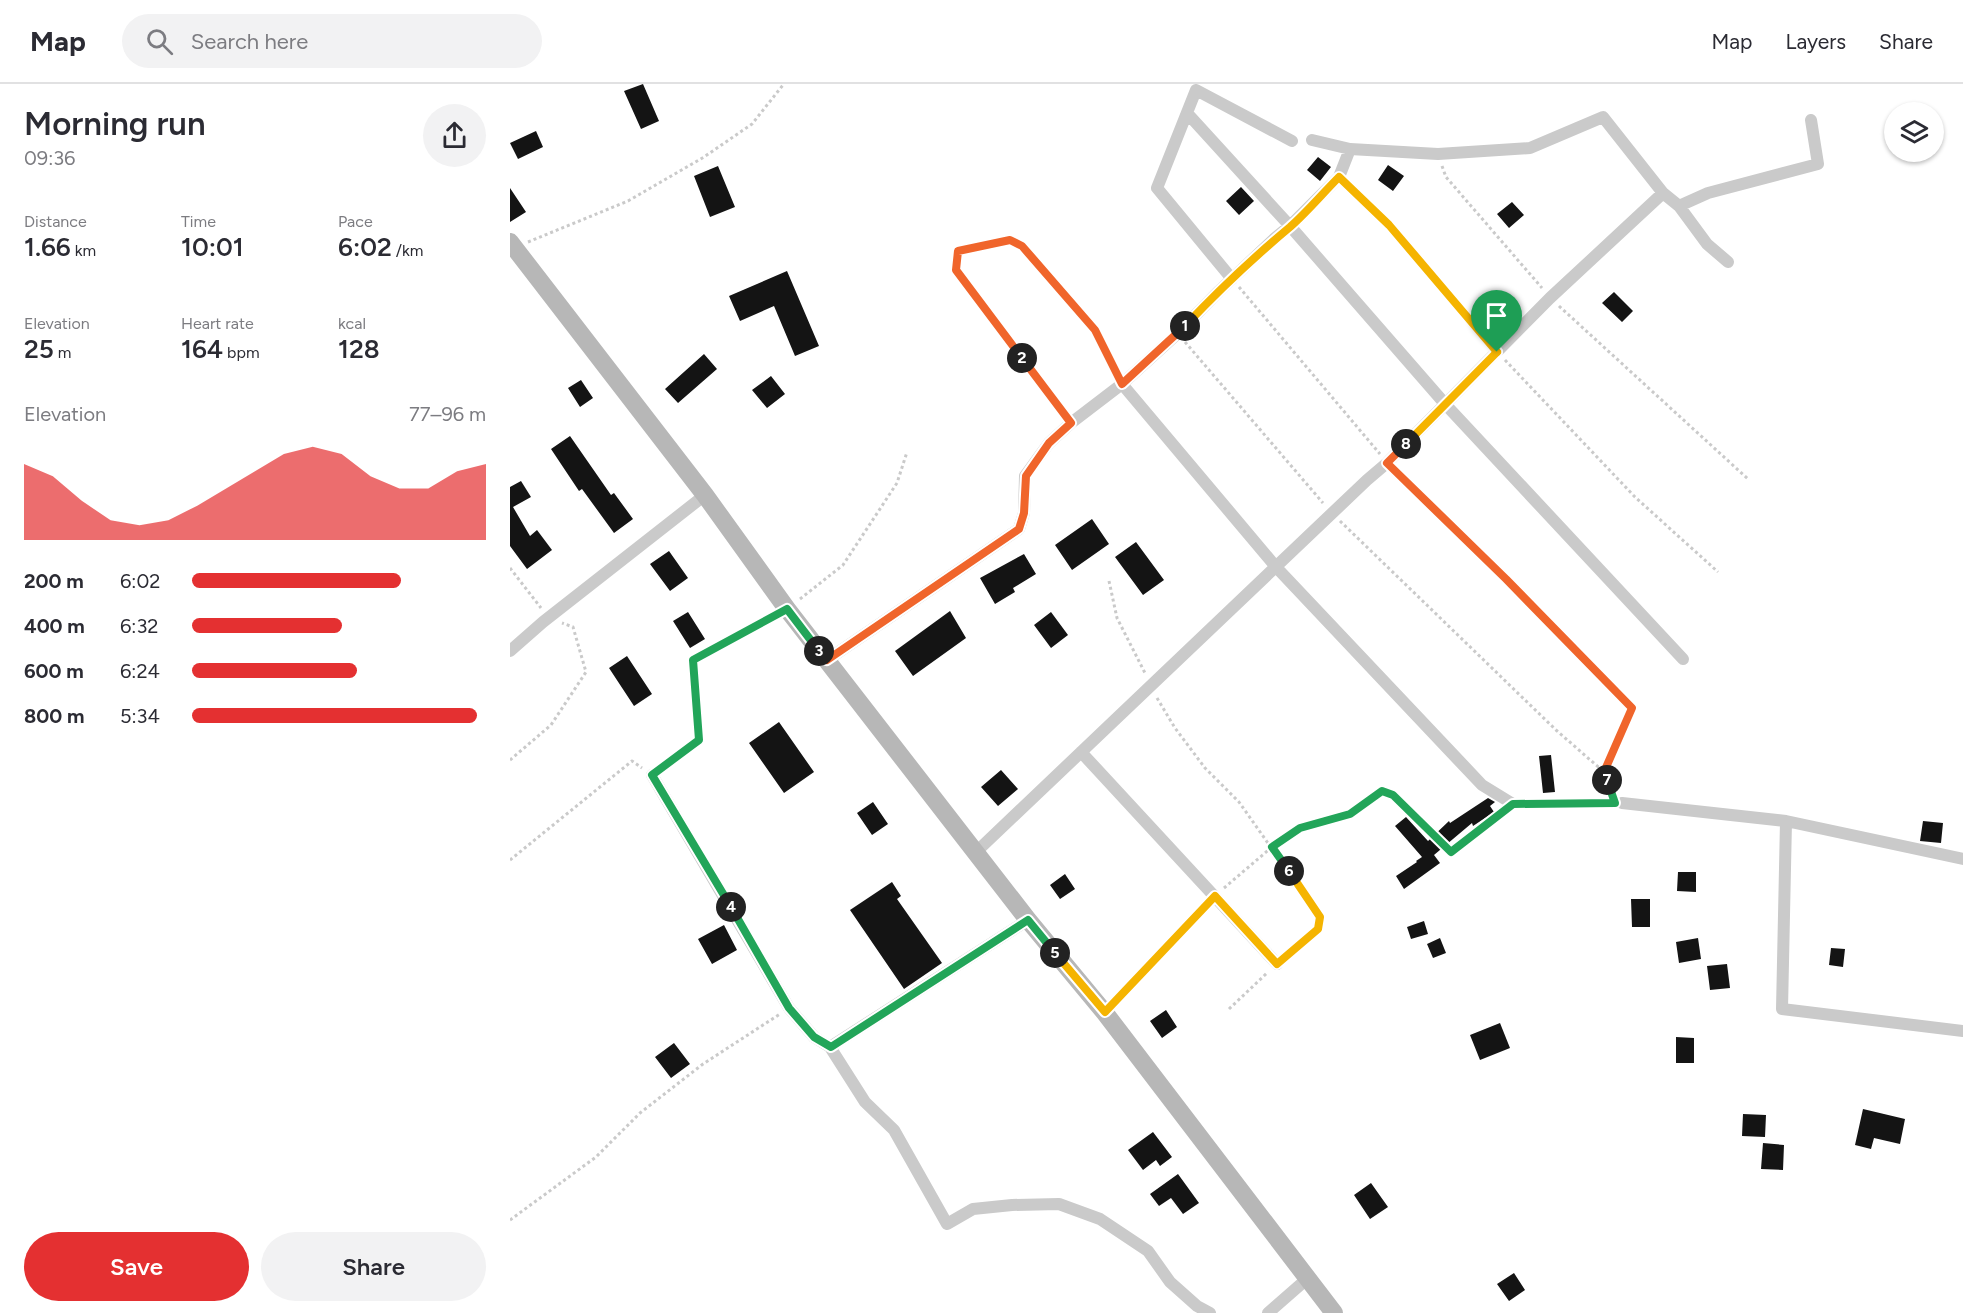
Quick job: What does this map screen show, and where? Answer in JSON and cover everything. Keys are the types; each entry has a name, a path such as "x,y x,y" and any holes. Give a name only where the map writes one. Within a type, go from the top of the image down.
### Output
{"main road":[{"path":"512,245 705,495 787,609 975,853 1105,1012 1334,1313"}],"street":[{"path":"1232,279 1157,188 1196,90 1292,141"},
{"path":"1187,113 1290,226 1446,405 1683,659"},
{"path":"1312,140 1350,150 1438,154 1530,148 1603,117 1663,193 1679,206 1707,244 1728,262"},
{"path":"1679,206 1708,193 1818,164 1811,120"},
{"path":"827,660 1019,529 1024,513 1026,476 1049,443 1122,384 1178,334 1274,238 1290,226 1339,177 1350,150"},
{"path":"975,853 1387,463 1551,298 1663,193"},
{"path":"1122,384 1276,567 1482,785 1513,804"},
{"path":"510,651 548,618 705,495"},
{"path":"1081,752 1277,964"},
{"path":"652,775 789,1008 814,1037 831,1047 865,1102 894,1130 947,1224 973,1209 1059,1204 1100,1219 1148,1251 1170,1282 1197,1306 1210,1313"},
{"path":"1622,803 1786,821 1963,859"},
{"path":"1786,821 1782,1009 1963,1031"},
{"path":"831,1047 1028,920"},
{"path":"1268,1313 1308,1278"}],"path":[{"path":"512,245 628,201 704,157 752,124 783,85"},
{"path":"1438,154 1446,177 1551,298 1748,479"},
{"path":"1339,177 1389,225 1497,352 1635,496 1718,572"},
{"path":"1071,423 956,270 958,251 1010,240 1022,246 1095,330 1122,384"},
{"path":"1232,279 1387,463 1632,708 1604,772"},
{"path":"1105,1012 1215,896 1272,847 1300,828 1350,814 1382,791 1393,795 1451,852 1513,804 1615,803 1604,772 1556,730 1332,513 1178,334"},
{"path":"510,860 632,761 652,775 699,740 693,660 787,609 843,565 897,483 907,452"},
{"path":"510,568 548,618 573,627 586,672 551,725 510,760"},
{"path":"1109,581 1117,618 1142,663 1150,686 1175,728 1205,768 1239,802 1320,917 1318,929 1229,1009"},
{"path":"510,1220 596,1157 640,1113 703,1064 789,1008"}],"building":[{"path":"643,84 659,121 641,129 624,91"},
{"path":"536,131 543,147 518,159 510,143"},
{"path":"1318,157 1331,167 1320,181 1307,170"},
{"path":"1388,165 1404,176 1393,191 1378,180"},
{"path":"718,166 735,207 710,217 694,176"},
{"path":"1241,187 1254,201 1239,215 1226,201"},
{"path":"510,188 526,212 510,222"},
{"path":"1512,202 1524,215 1509,228 1497,214"},
{"path":"787,271 819,346 795,356 774,306 740,321 729,296"},
{"path":"1614,292 1633,311 1622,322 1602,303"},
{"path":"704,354 717,369 678,403 665,389"},
{"path":"771,376 785,394 767,408 752,390"},
{"path":"581,380 593,398 580,407 568,388"},
{"path":"570,436 611,495 614,493 633,519 614,533 582,489 579,491 551,449"},
{"path":"521,481 531,497 513,507 530,536 537,530 552,550 527,569 510,546 510,487"},
{"path":"1092,519 1109,544 1072,570 1055,545"},
{"path":"1136,542 1164,580 1143,595 1115,557"},
{"path":"669,551 688,578 670,591 650,564"},
{"path":"1024,554 1036,574 1013,588 1015,592 995,604 980,578"},
{"path":"950,611 966,638 913,676 895,651"},
{"path":"688,612 705,639 690,648 673,621"},
{"path":"1051,612 1068,635 1051,648 1034,625"},
{"path":"627,656 652,694 634,706 609,668"},
{"path":"779,722 814,772 784,793 749,743"},
{"path":"1551,755 1555,792 1543,793 1539,756"},
{"path":"1001,770 1018,789 998,806 981,787"},
{"path":"1488,798 1495,802 1490,806 1494,812 1473,826 1472,823 1434,855 1440,863 1404,889 1396,876 1422,857 1395,826 1406,817 1428,841 1449,821 1450,823"},
{"path":"873,802 888,824 872,835 857,813"},
{"path":"1923,821 1943,823 1941,843 1920,841"},
{"path":"1678,872 1696,872 1696,892 1677,891"},
{"path":"1065,874 1075,889 1060,899 1050,885"},
{"path":"892,882 901,896 897,899 942,963 904,989 850,910"},
{"path":"1631,899 1650,899 1650,927 1632,927"},
{"path":"1424,921 1428,934 1411,939 1407,927"},
{"path":"724,925 737,950 712,964 698,939"},
{"path":"1440,938 1446,953 1433,958 1427,944"},
{"path":"1698,938 1701,959 1679,963 1676,942"},
{"path":"1831,948 1845,949 1843,967 1829,965"},
{"path":"1727,964 1730,988 1710,990 1707,966"},
{"path":"1166,1010 1177,1027 1162,1038 1150,1021"},
{"path":"1500,1023 1510,1048 1480,1060 1470,1035"},
{"path":"1676,1037 1694,1038 1694,1063 1676,1063"},
{"path":"674,1043 690,1064 671,1078 655,1057"},
{"path":"1863,1109 1905,1119 1900,1144 1874,1138 1871,1149 1855,1145"},
{"path":"1743,1114 1766,1115 1765,1137 1742,1136"},
{"path":"1153,1132 1172,1157 1160,1166 1156,1160 1143,1170 1128,1150"},
{"path":"1763,1143 1784,1145 1783,1170 1761,1169"},
{"path":"1178,1174 1199,1203 1183,1214 1171,1198 1159,1206 1150,1194"},
{"path":"1371,1183 1388,1207 1370,1219 1354,1195"},
{"path":"1514,1273 1525,1290 1509,1301 1497,1284"}],"route":[{"path":"1339,177 1389,225 1497,352 1387,463 1506,579 1632,708 1604,772 1615,803 1513,804 1451,852 1393,795 1382,791 1350,814 1300,828 1272,847 1320,917 1318,929 1277,964 1215,896 1105,1012 1028,920 831,1047 814,1037 789,1008 652,775 699,740 693,660 787,609 827,660 1019,529 1024,513 1026,476 1049,443 1071,423 956,270 958,251 1010,240 1022,246 1095,330 1122,384 1178,334 1219,291 1339,177"}]}
